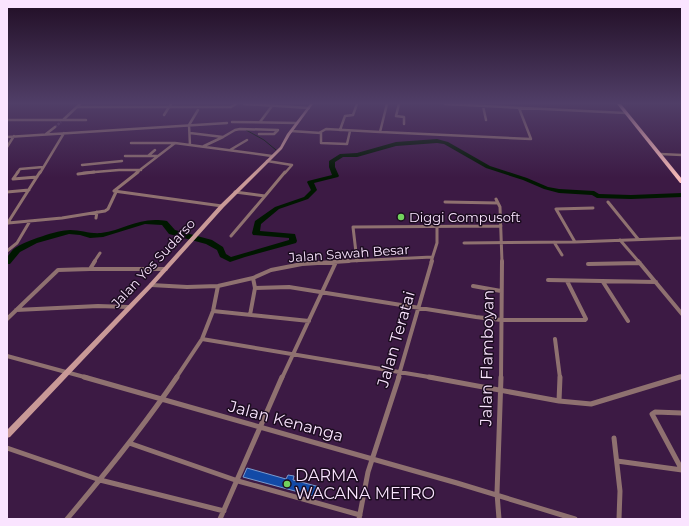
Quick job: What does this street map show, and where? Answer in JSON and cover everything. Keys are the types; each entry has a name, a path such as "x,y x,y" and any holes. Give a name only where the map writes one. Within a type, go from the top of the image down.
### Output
{"main road":[{"path":"639,129 682,182"}],"street":[{"path":"46,134 53,129"},
{"path":"7,137 134,129"},
{"path":"189,129 190,145"},
{"path":"203,146 238,129 278,130 274,134 259,134"},
{"name":"Jalan Yos Sudarso","path":"7,435 69,372 128,307 151,285 235,192 281,148 293,129"},
{"path":"291,131 319,133 326,130 340,130 531,139 527,129"},
{"path":"319,133 321,134 320,142 347,144 350,131"},
{"path":"7,224 64,133"},
{"path":"190,133 223,136"},
{"path":"7,147 14,136"},
{"path":"230,150 247,140"},
{"path":"131,143 175,143 272,156"},
{"path":"7,224 97,212 108,209 116,192 114,192 175,143"},
{"path":"148,156 155,150"},
{"path":"660,154 682,155"},
{"path":"125,156 158,156"},
{"path":"231,236 292,165 267,161"},
{"path":"82,165 122,162"},
{"path":"95,172 98,164"},
{"path":"37,177 13,179 20,169 43,166"},
{"path":"78,174 140,170"},
{"path":"7,192 29,190"},
{"path":"116,192 222,206"},
{"path":"235,192 265,196"},
{"name":"Jalan Flamboyan","path":"445,202 497,201 500,207 501,389 497,493 499,519"},
{"path":"608,202 638,239"},
{"path":"575,242 556,209 593,208"},
{"path":"96,218 97,212"},
{"path":"7,251 17,242 30,221"},
{"name":"Jalan Teratai","path":"359,517 361,502 372,458 401,372 404,354 419,308 437,243 437,226"},
{"path":"357,261 353,227 501,226"},
{"path":"464,243 575,242 682,238"},
{"path":"620,240 682,314"},
{"path":"554,242 562,255"},
{"path":"90,269 100,253"},
{"name":"Jalan Sawah Besar","path":"151,285 218,286 253,278 271,270 291,266 432,257"},
{"path":"220,519 238,481 292,355 336,262"},
{"path":"588,264 640,263"},
{"path":"7,319 9,315 58,270 166,269"},
{"path":"250,315 255,288 253,278"},
{"path":"548,280 656,282"},
{"path":"255,288 289,287 501,320 586,320 568,281"},
{"path":"603,282 628,321"},
{"path":"67,519 100,480 162,399 202,339 213,310 218,286"},
{"path":"473,286 501,291"},
{"path":"16,310 98,306 128,307"},
{"path":"213,310 309,321"},
{"path":"202,339 501,389 559,401 596,403 682,376"},
{"path":"556,339 560,371 559,401"},
{"name":"Jalan Kenanga","path":"7,356 69,372 260,428 497,493 575,519"},
{"path":"682,414 655,412 652,414 682,470"},
{"path":"614,438 620,502 619,519"},
{"path":"129,443 238,481 359,517"},
{"path":"7,448 100,480 224,511"},
{"path":"617,461 682,470"}],"building":[{"name":"DARMA WACANA METRO","path":"247,468 286,479 288,475 294,476 293,480 320,487 317,497 243,477"}],"waterway":[{"path":"246,130 264,140 276,150"},
{"path":"7,262 17,250 34,241 69,232 81,233 90,236 103,235 145,222 164,223 172,232 209,242 220,249 223,255 230,260 242,255 293,241 292,236 256,233 258,223 277,208 306,198 314,190 310,182 336,176 332,167 332,161 342,155 357,155 396,144 437,141 446,143 488,167 525,179 546,188 559,191 594,193 597,196 631,197 682,195"}],"place":[{"name":"Diggi Compusoft","path":"401,217"},
{"name":"DARMA WACANA METRO","path":"287,484"}]}
